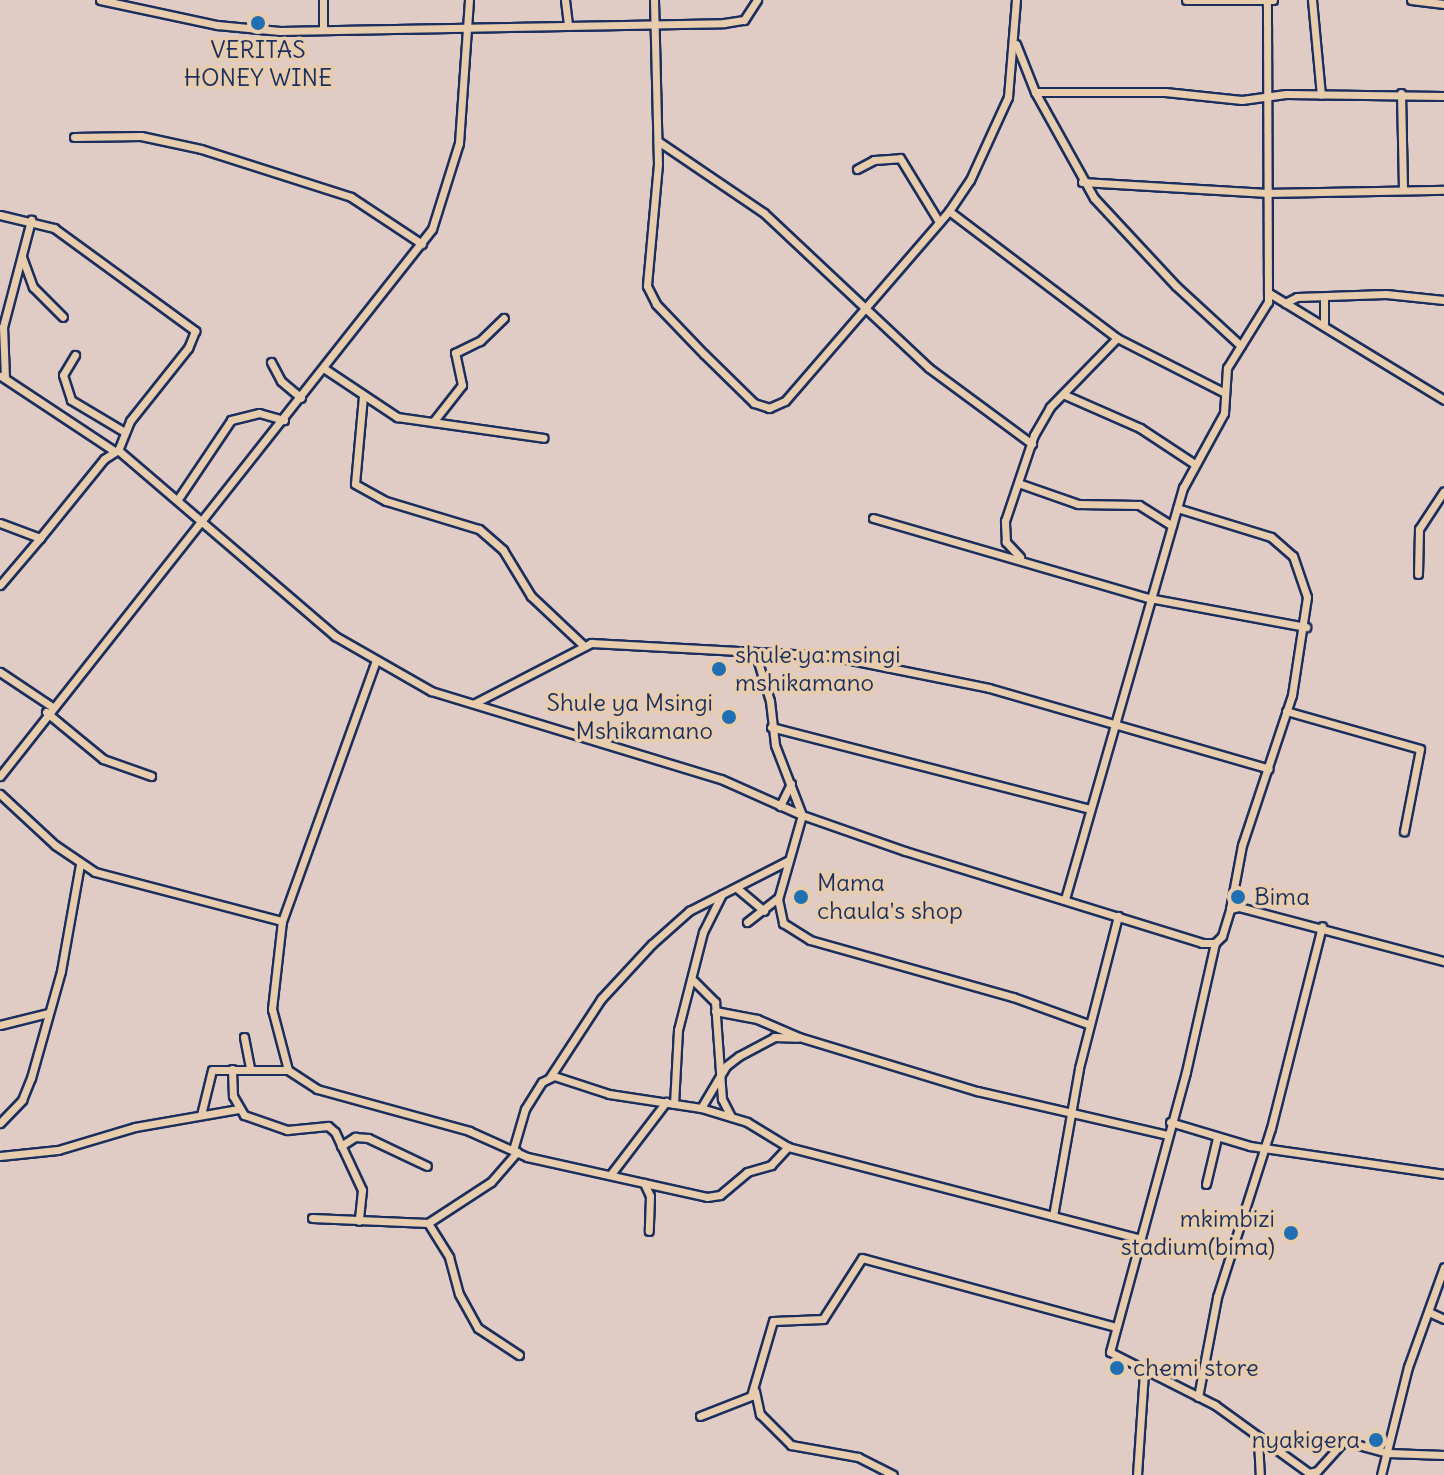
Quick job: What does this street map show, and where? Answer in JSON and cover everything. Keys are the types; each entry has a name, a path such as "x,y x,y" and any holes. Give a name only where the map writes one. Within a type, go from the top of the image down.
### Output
{"street":[{"path":"100,0 251,30 568,26 744,20 757,0"},
{"path":"323,0 323,30"},
{"path":"0,776 48,709 205,521 422,244 439,215 459,143 469,0"},
{"path":"565,0 568,26"},
{"path":"654,0 658,141 645,276 649,293 754,403 780,405 949,211 1000,120 1013,71 1016,0"},
{"path":"1065,899 1177,508 1193,463 1224,413 1225,373 1262,317 1269,293 1269,1 1186,0"},
{"path":"1312,0 1321,95"},
{"path":"1411,0 1444,4"},
{"path":"1015,41 1035,92 1082,182 1122,231 1241,346"},
{"path":"1035,92 1165,92 1242,100 1269,96 1401,93 1444,96"},
{"path":"1401,93 1403,189"},
{"path":"74,137 141,136 201,149 351,197 422,244"},
{"path":"658,141 764,213 929,368 1032,444"},
{"path":"857,169 874,160 900,158 939,222"},
{"path":"1082,182 1268,193 1444,190"},
{"path":"949,211 1117,338 1225,393"},
{"path":"0,215 31,220 82,246 195,331 192,343 123,431 115,450 0,585"},
{"path":"31,220 1,341 2,377 115,450 205,521 335,636 375,663 431,691 721,779 802,815 1118,916 1215,943"},
{"path":"21,255 33,287 63,317"},
{"path":"1269,293 1444,400"},
{"path":"1285,303 1297,297 1386,294 1444,300"},
{"path":"1324,298 1324,326"},
{"path":"433,422 462,385 455,353 480,341 504,318"},
{"path":"1021,557 1004,534 1032,444 1047,410 1065,395 1117,338"},
{"path":"75,355 63,375 71,400 123,431"},
{"path":"271,362 281,381 301,398"},
{"path":"325,369 391,414 544,438"},
{"path":"1065,395 1140,428 1193,463"},
{"path":"363,396 355,484 386,501 479,529 503,550 531,596 583,645"},
{"path":"178,499 231,420 259,413 284,420"},
{"path":"1018,483 1078,504 1139,505 1172,526"},
{"path":"1418,574 1418,533 1444,491"},
{"path":"1177,508 1255,530 1285,547 1304,579 1306,627 1269,769 1242,845 1230,909 1215,943 1167,1135 1113,1326 1110,1352 1231,1416 1258,1440 1310,1473 1341,1442 1388,1453 1444,1455"},
{"path":"873,518 1021,557 1149,598 1306,627"},
{"path":"0,523 40,538"},
{"path":"475,703 583,645 858,659 1116,723 1269,769"},
{"path":"755,652 770,701 771,727 802,815 778,898 783,923 810,940 1013,997 1088,1024"},
{"path":"288,1070 272,1009 282,921 375,663"},
{"path":"0,672 48,709 103,759 151,776"},
{"path":"1286,711 1420,749 1404,831"},
{"path":"771,727 1090,809"},
{"path":"780,806 791,782"},
{"path":"0,794 80,864 282,921"},
{"path":"312,1218 428,1223 491,1182 515,1151 525,1109 601,999 652,944 689,911 738,889 751,876 767,874 789,860"},
{"path":"0,1123 22,1100 61,971 80,864"},
{"path":"738,889 764,911"},
{"path":"611,1174 670,1103 678,1030 694,981 703,932 722,894"},
{"path":"747,922 778,898"},
{"path":"1230,909 1322,926 1444,961"},
{"path":"1053,1216 1088,1024 1118,916"},
{"path":"1198,1397 1217,1297 1310,992 1322,926"},
{"path":"694,981 715,1002 722,1103 731,1117"},
{"path":"715,1011 757,1019 799,1037 964,1087 1167,1135"},
{"path":"0,1025 48,1013"},
{"path":"244,1037 249,1043 250,1068"},
{"path":"701,1108 720,1076 739,1056 758,1050 770,1039 799,1037"},
{"path":"201,1115 210,1072 250,1068 288,1070 317,1089 469,1131 515,1151 714,1197 747,1172 771,1165 788,1147"},
{"path":"232,1069 238,1109"},
{"path":"550,1077 701,1108 731,1117 788,1147 1137,1238"},
{"path":"0,1156 58,1150 79,1140 96,1142 135,1127 238,1109 262,1124 287,1130 328,1126 362,1190 359,1221"},
{"path":"1170,1122 1217,1138 1262,1148 1444,1174"},
{"path":"341,1146 355,1137 368,1138 427,1166"},
{"path":"1206,1184 1217,1138"},
{"path":"644,1183 650,1196 649,1231"},
{"path":"428,1223 449,1257 459,1294 478,1328 519,1355"},
{"path":"893,1475 858,1457 791,1445 760,1414 755,1391 773,1321 823,1319 862,1258 1113,1326"},
{"path":"1381,1475 1408,1367 1431,1313 1444,1267"},
{"path":"1431,1313 1444,1319"},
{"path":"1137,1475 1144,1371"},
{"path":"700,1416 745,1400 755,1391"},
{"path":"1258,1440 1260,1475"}],"place":[{"name":"VERITAS HONEY WINE","path":"258,23"},
{"name":"shule ya msingi mshikamano","path":"719,669"},
{"name":"Shule ya Msingi Mshikamano","path":"729,717"},
{"name":"Mama chaula's shop","path":"801,897"},
{"name":"Bima","path":"1238,897"},
{"name":"mkimbizi stadium(bima)","path":"1291,1233"},
{"name":"chemi store","path":"1117,1368"},
{"name":"nyakigera","path":"1376,1440"}]}
